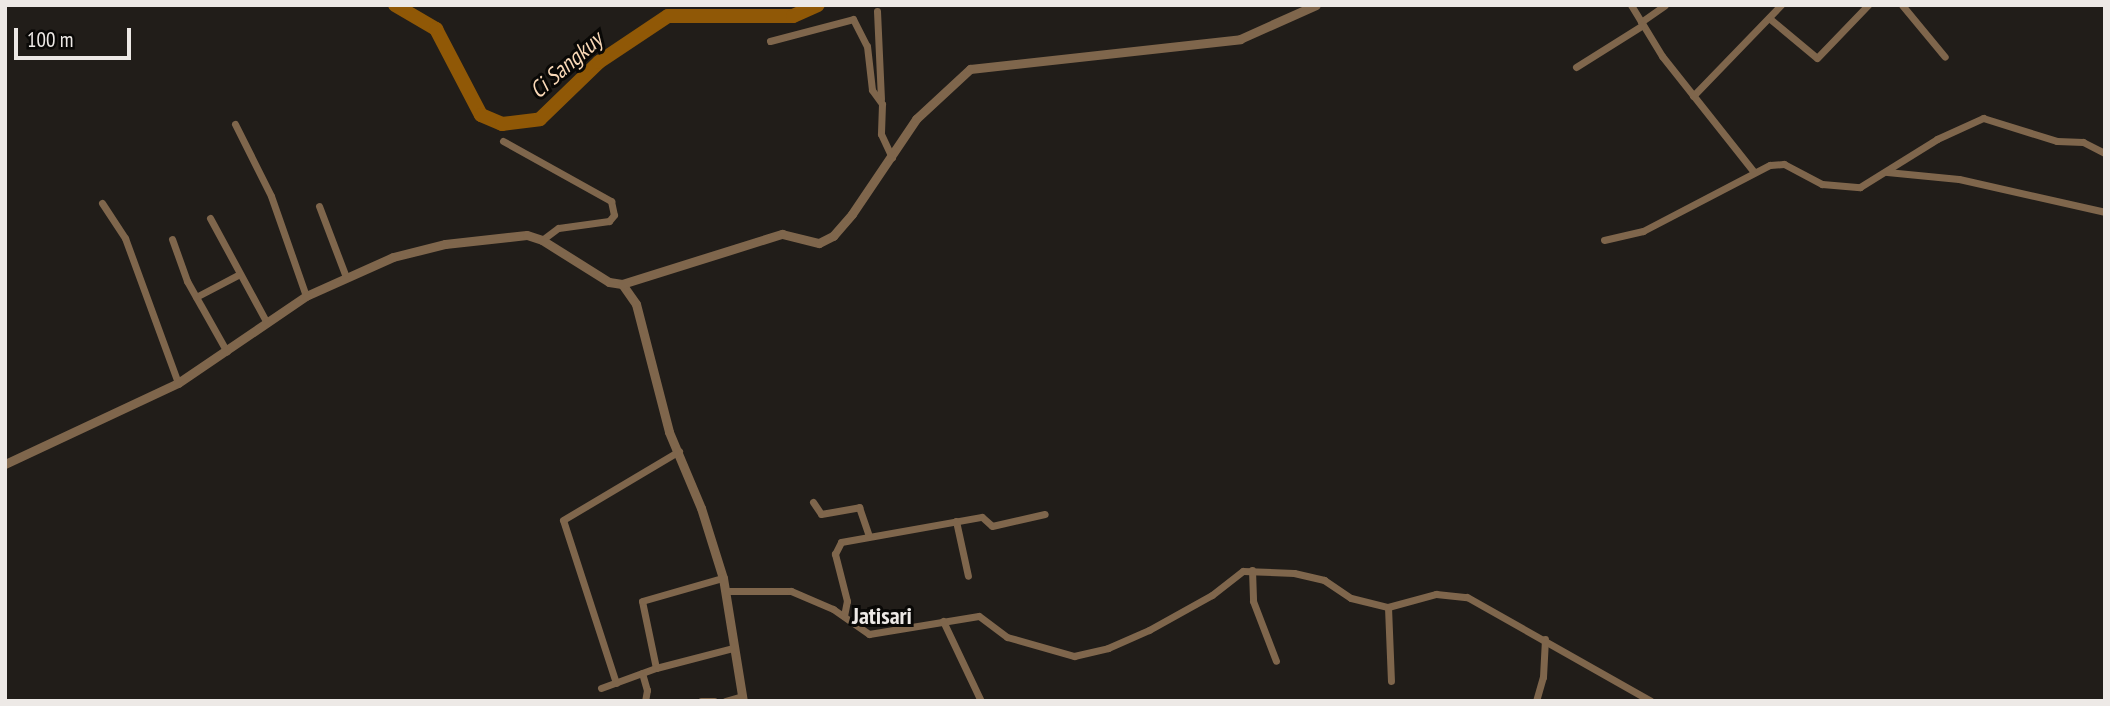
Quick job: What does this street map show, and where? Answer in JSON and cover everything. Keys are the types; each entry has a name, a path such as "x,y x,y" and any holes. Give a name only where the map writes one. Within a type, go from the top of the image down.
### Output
{"street":[{"path":"5,464 178,383 228,353 306,296 393,257 445,244 527,235 542,240 604,279 622,284 782,234 824,241 848,220 922,112 970,69 1240,39 1316,5"},
{"path":"1631,5 1693,96 1755,172"},
{"path":"1576,67 1665,5"},
{"path":"1693,96 1782,5"},
{"path":"1769,18 1817,58 1868,5"},
{"path":"1902,5 1945,57"},
{"path":"877,11 881,134 892,158"},
{"path":"770,41 853,19 867,46 872,90 881,99"},
{"path":"1604,240 1654,226 1755,172 1778,163 1815,182 1840,188 1860,187 1937,139 1983,118 2057,141 2082,142 2105,153"},
{"path":"235,124 271,196 306,296"},
{"path":"503,141 611,201 614,215 609,220 558,228 542,240"},
{"path":"1887,172 1959,179 2105,212"},
{"path":"102,203 125,238 178,383"},
{"path":"319,206 346,277"},
{"path":"210,218 267,323"},
{"path":"172,239 195,297 228,353"},
{"path":"195,297 239,275"},
{"path":"622,284 636,304 663,413 723,578 742,698 725,701"},
{"path":"616,683 563,520 679,451"},
{"path":"813,502 821,514 859,507 869,536"},
{"path":"844,616 847,601 835,563 836,548 869,536 956,521 982,517 992,526 1045,514"},
{"path":"956,521 968,576"},
{"path":"725,591 784,590 844,616 869,634 979,617 1007,637 1074,656 1108,648 1151,629 1252,570 1317,577 1351,598 1388,607 1436,594 1461,596 1545,639 1651,701"},
{"path":"1252,570 1253,601 1276,661"},
{"path":"656,667 642,601 723,578"},
{"path":"1388,607 1391,681"},
{"path":"943,621 981,701"},
{"path":"1536,701 1543,677 1545,639"},
{"path":"601,688 656,667 733,648"},
{"path":"642,673 647,690 645,701"},
{"path":"701,701 714,701"}],"waterway":[{"name":"Ci Sangkuy","path":"395,5 436,29 481,115 502,124 540,119 599,62 668,16 793,16 818,5"}],"district":[{"name":"Jatisari","path":"882,616"}]}
